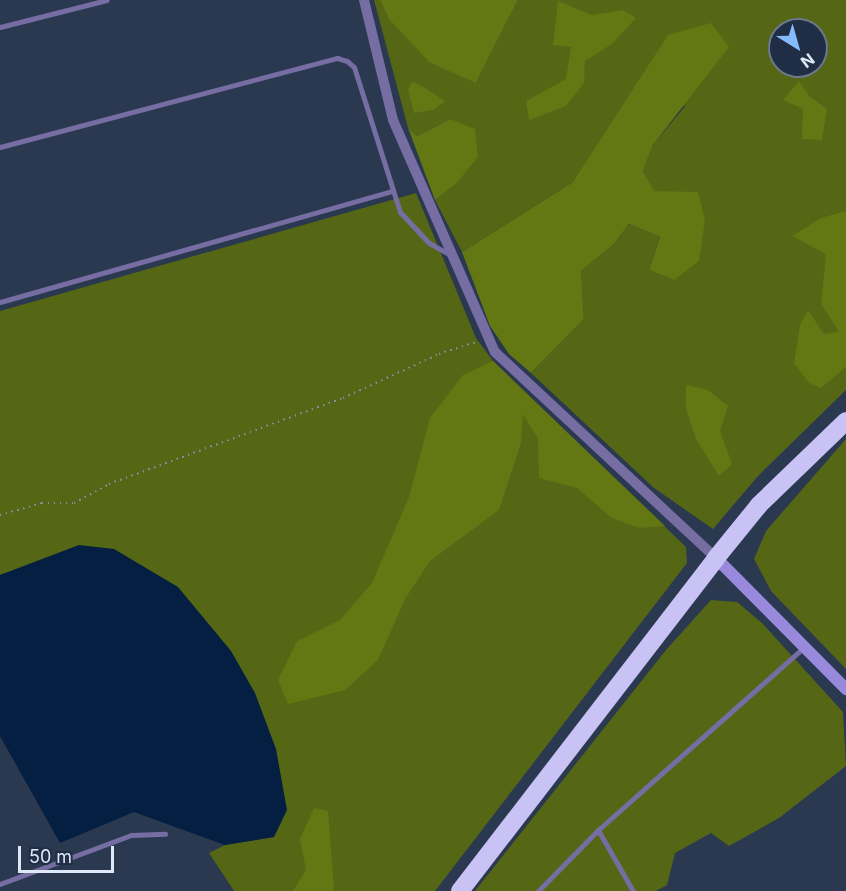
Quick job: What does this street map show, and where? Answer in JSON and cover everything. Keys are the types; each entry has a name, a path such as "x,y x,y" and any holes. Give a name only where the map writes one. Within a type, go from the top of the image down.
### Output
{"highway":[{"path":"460,891 759,505 846,421"}],"main road":[{"path":"716,558 806,645 846,689"}],"street":[{"path":"364,0 393,120 495,352 716,558"}],"lane":[{"path":"0,27 107,0"},
{"path":"0,147 337,58 354,67 400,212 429,243 451,255"},
{"path":"0,302 392,191"},
{"path":"538,891 598,830 806,645"},
{"path":"598,830 633,891"},
{"path":"0,884 131,835 165,834"}],"path":[{"path":"0,515 42,502 74,503 109,483 343,398 439,354 489,339"}],"green space":[{"path":"374,0 380,0 388,18 476,83 518,0 846,0 846,390 758,476 713,529 654,488 531,373 584,319 581,271 614,244 629,224 660,237 649,270 674,280 653,191 643,171 653,145 686,105 595,153 573,182 462,252 435,200 455,185 450,119 417,136 408,128"},
{"path":"380,0 518,0 476,83 429,62 388,18"},
{"path":"558,1 592,15 623,10 636,18 612,44 585,61 584,83 566,106 529,120 526,101 566,79 571,47 553,45"},
{"path":"711,23 729,47 653,145 643,171 654,191 698,192 705,220 699,261 674,280 649,270 660,237 629,224 614,244 581,271 584,319 531,373 509,354 490,326 462,252 573,182 668,35"},
{"path":"799,81 809,96 827,109 822,140 802,139 803,109 783,100"},
{"path":"412,82 445,101 433,110 414,113 408,90"},
{"path":"450,119 475,129 478,157 455,185 435,200 408,128 417,136"},
{"path":"416,193 476,338 493,361 686,547 687,563 435,891 234,891 209,853 225,845 274,837 4,573 0,575 0,311"},
{"path":"846,211 846,367 821,388 809,383 794,363 800,325 808,310 824,334 839,332 821,304 826,254 792,236 821,218"},
{"path":"493,361 665,526 640,528 612,518 577,488 539,478 538,439 523,414 521,443 499,510 430,561 405,599 378,660 345,690 288,704 278,680 297,641 340,620 372,583 409,497 430,418 463,375"},
{"path":"686,385 708,390 728,406 720,431 732,464 719,476 696,439 686,409"},
{"path":"846,439 846,669 771,591 754,559 766,531"},
{"path":"711,600 737,602 762,623 843,712 846,766 779,818 729,846 711,833 675,853 667,885 656,891 475,891 666,650"},
{"path":"314,808 328,811 334,888 333,891 293,891 306,870 300,839"}],"water":[{"path":"79,545 114,549 178,587 231,651 255,693 276,749 287,810 274,837 225,845 134,812 60,843 0,736 0,575"}]}
